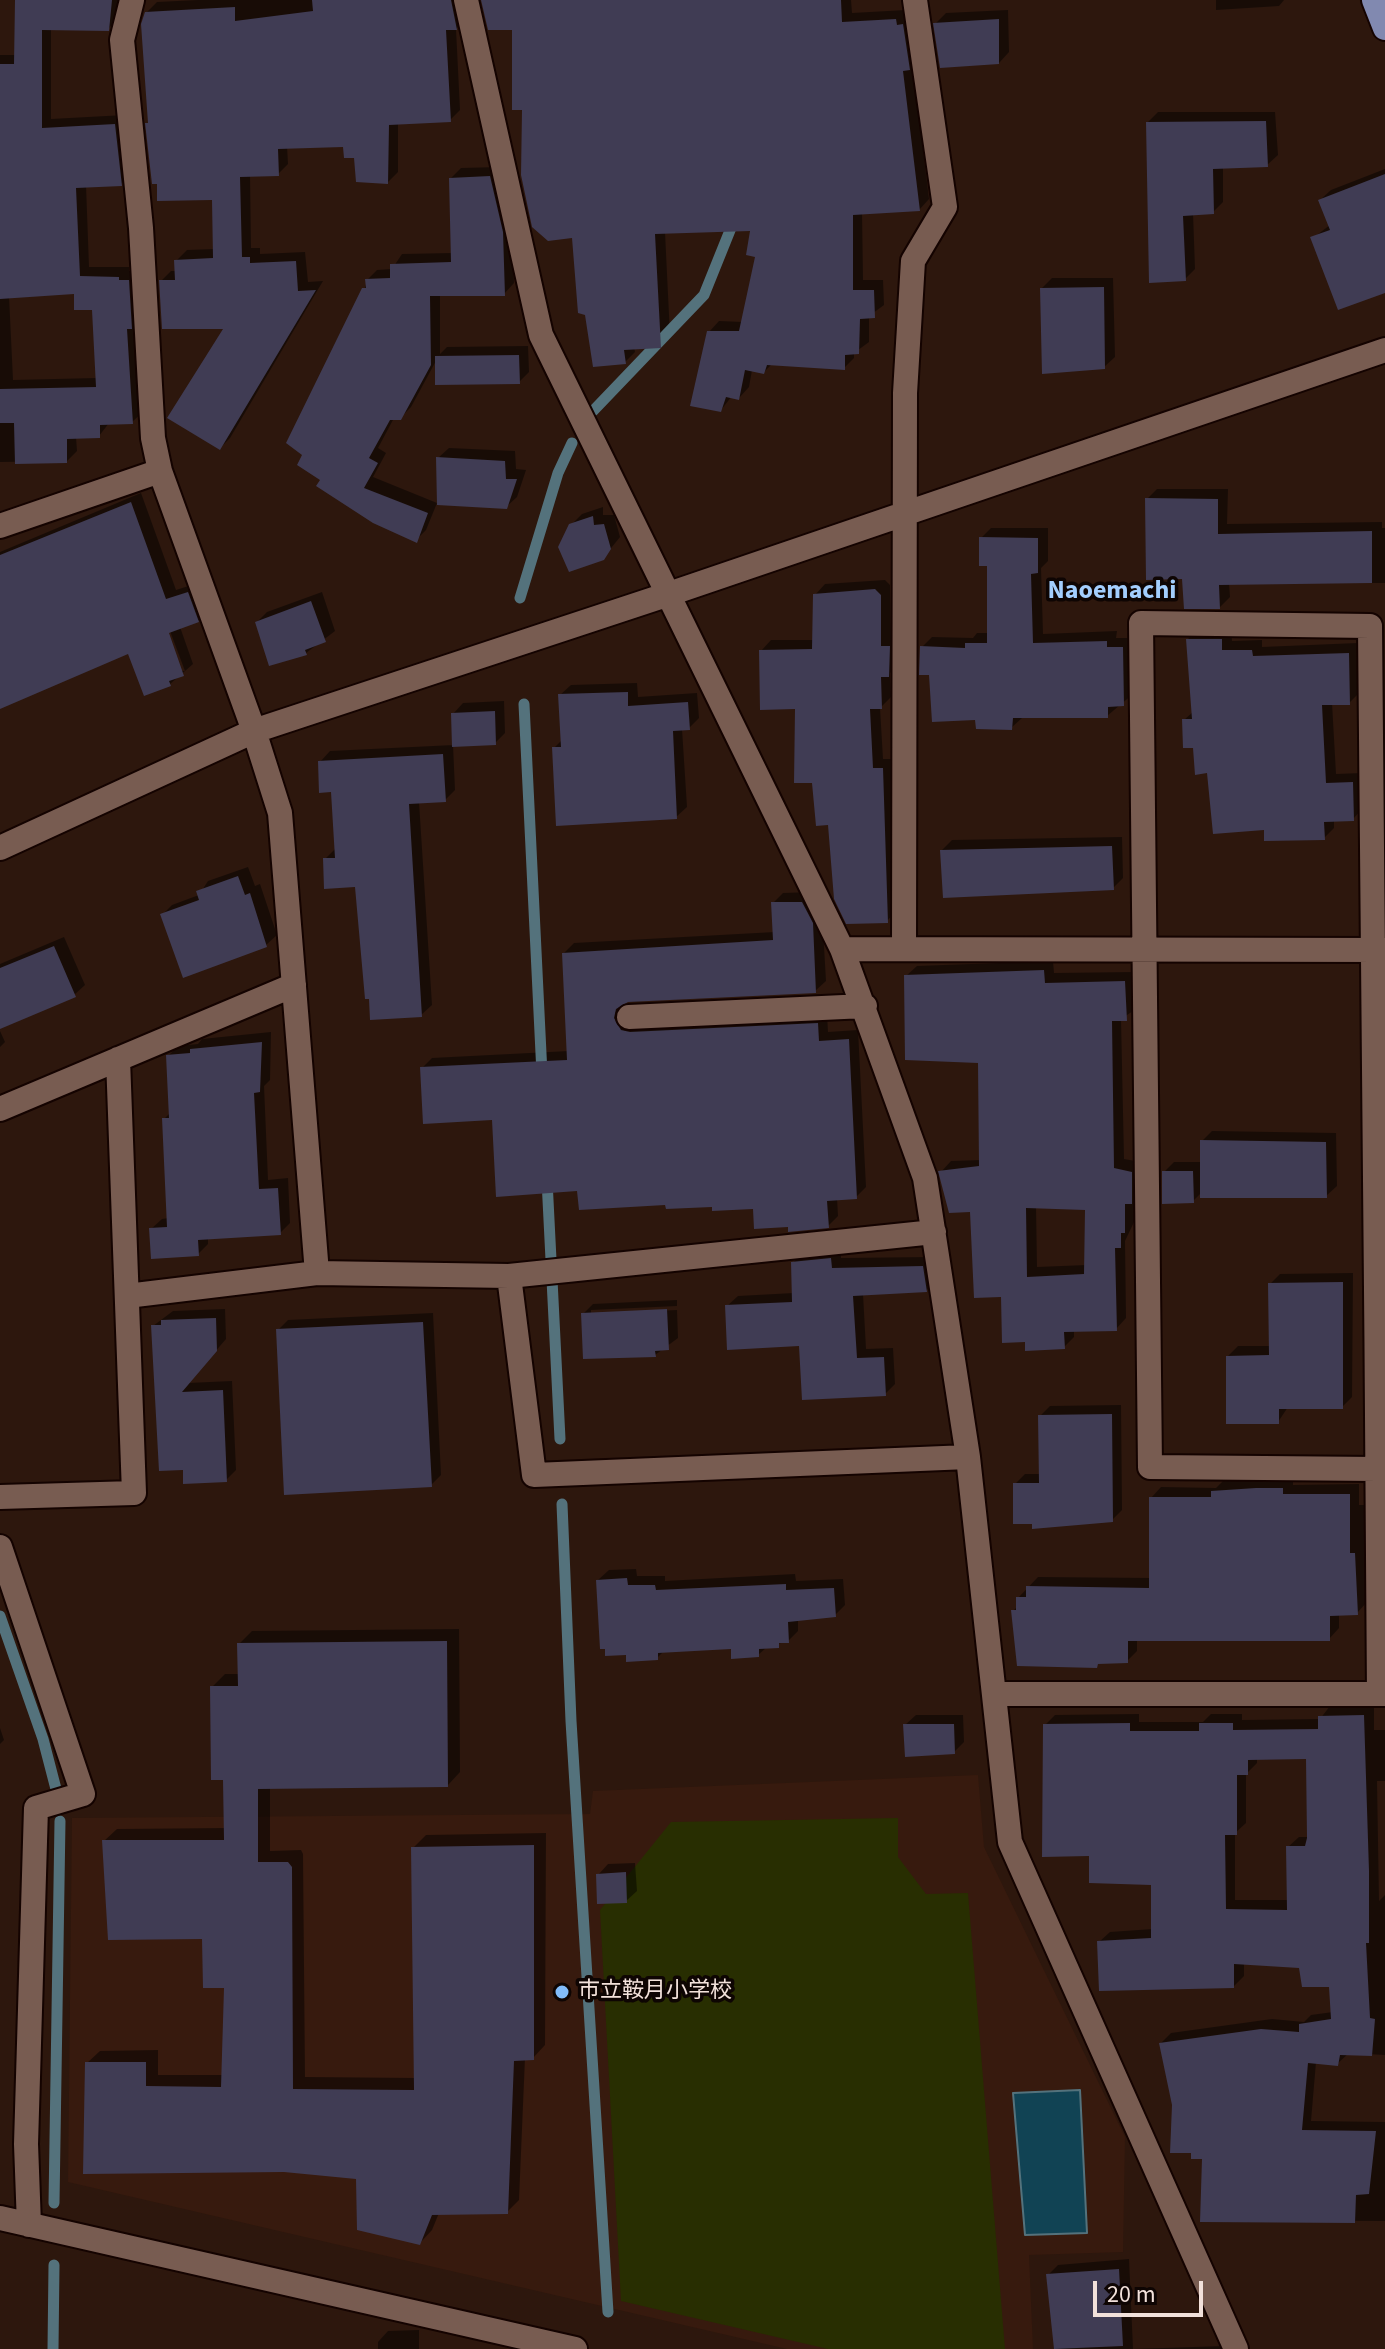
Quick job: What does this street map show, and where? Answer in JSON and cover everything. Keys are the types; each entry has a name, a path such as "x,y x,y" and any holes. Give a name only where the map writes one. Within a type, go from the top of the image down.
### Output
{"main road":[{"path":"1374,0 1385,28"}],"street":[{"path":"132,0 122,40 141,228 153,438 160,471 254,731 280,813 317,1273"},
{"path":"466,0 541,335 842,949 925,1178 968,1457 1010,1842 1236,2349"},
{"path":"904,946 903,513 913,261 945,207 915,0"},
{"path":"0,848 254,731 669,594 1385,350"},
{"path":"0,526 160,471"},
{"path":"995,1694 1382,1694 1380,950 1370,626 1141,623 1150,1467 1381,1469"},
{"path":"842,949 904,946 1380,950"},
{"path":"0,1109 294,985"},
{"path":"629,1017 865,1006"},
{"path":"0,1497 134,1493 118,1059"},
{"path":"127,1296 317,1273 509,1276 934,1232"},
{"path":"509,1276 534,1475 968,1457"},
{"path":"0,1547 83,1794 36,1808 26,2144 29,2225"},
{"path":"0,2218 570,2348"}],"shaded area":[{"name":"市立鞍月小学校","path":"978,1775 984,1847 1125,2137 1123,2252 1029,2255 1033,2349 787,2349 68,2182 72,1818 590,1814 593,1791"}],"green space":[{"path":"898,1818 898,1857 926,1894 968,1893 1005,2349 828,2349 621,2301 600,1910 671,1822"}],"water":[{"path":"1080,2090 1087,2233 1025,2235 1013,2093"}],"building":[{"path":"15,0 112,0 109,31 42,30 42,128 115,124 122,186 76,188 80,276 129,280 132,329 127,329 133,424 100,425 100,438 67,439 67,463 15,464 14,423 0,423 0,389 96,387 92,310 74,310 74,294 0,299 0,64 14,64"},
{"path":"312,0 451,0 457,30 446,30 451,122 389,125 388,184 356,182 354,158 344,158 343,147 278,149 279,176 240,177 242,257 250,257 250,263 296,261 298,291 316,290 220,450 167,418 223,329 162,329 159,280 175,280 174,260 213,258 212,200 157,201 157,184 152,184 145,123 148,123 141,24 145,12 235,7 235,21 313,11"},
{"path":"481,0 841,0 842,22 896,19 897,25 903,24 910,70 903,71 920,211 853,215 853,290 874,290 875,318 860,319 859,354 845,355 845,370 767,365 764,374 745,370 739,400 726,397 721,412 690,406 707,331 739,331 755,257 746,255 750,231 655,234 661,348 624,350 626,364 593,367 585,315 578,313 572,238 548,241 532,227 521,175 522,110 512,110 512,30 488,30"},
{"path":"999,19 999,64 940,68 933,23"},
{"path":"1266,121 1268,167 1213,169 1214,214 1183,216 1186,281 1149,283 1146,122"},
{"path":"1385,174 1385,293 1338,310 1310,237 1330,230 1318,200"},
{"path":"490,176 503,232 505,296 430,296 431,365 401,420 390,420 369,458 378,463 364,488 428,513 417,543 373,523 316,486 320,480 297,465 302,455 286,443 362,288 366,288 365,279 390,278 390,264 451,262 449,178"},
{"path":"1104,287 1105,369 1042,374 1040,288"},
{"path":"519,355 520,384 435,385 435,356"},
{"path":"436,457 505,461 506,479 517,479 507,509 437,505"},
{"path":"1145,498 1218,499 1218,534 1372,531 1372,583 1219,585 1220,609 1184,609 1182,579 1146,580"},
{"path":"131,502 166,599 188,592 199,622 169,633 184,676 169,681 171,686 144,696 128,654 0,709 0,555"},
{"path":"593,516 594,525 604,524 611,549 604,560 569,572 558,547 569,524"},
{"path":"979,537 1038,538 1038,573 1031,574 1033,643 1107,641 1107,647 1123,647 1124,706 1108,707 1108,718 1013,718 1012,730 976,729 975,720 932,722 929,675 919,675 920,646 965,648 965,643 987,643 987,566 979,566"},
{"path":"875,589 881,595 881,646 890,646 889,677 881,677 882,709 870,709 873,768 883,768 888,923 846,924 834,899 828,825 816,826 812,783 794,783 795,709 760,710 759,650 812,649 813,594"},
{"path":"311,601 326,642 305,650 307,655 269,666 255,622"},
{"path":"1186,639 1222,639 1222,650 1252,650 1253,656 1349,653 1350,705 1322,705 1326,783 1353,782 1354,821 1324,822 1325,840 1264,841 1264,830 1213,834 1207,773 1195,775 1193,748 1183,748 1182,719 1192,719"},
{"path":"628,692 628,706 688,702 690,730 673,731 677,819 556,826 552,747 561,747 558,694"},
{"path":"495,711 496,745 452,747 451,713"},
{"path":"443,754 446,802 409,804 422,1017 370,1020 369,999 365,999 355,887 324,889 323,858 335,858 331,792 319,793 318,761"},
{"path":"1112,846 1114,890 943,898 940,850"},
{"path":"238,876 245,895 250,893 267,947 183,978 160,914 199,900 196,891"},
{"path":"771,902 802,902 813,923 816,993 628,1002 616,1009 614,1018 621,1030 630,1032 818,1023 819,1041 849,1039 857,1199 827,1201 829,1228 788,1232 788,1227 754,1229 753,1209 666,1209 665,1205 579,1210 577,1191 496,1197 492,1120 423,1124 420,1067 567,1060 562,953 773,940"},
{"path":"54,946 76,997 0,1029 0,968"},
{"path":"1044,970 1045,983 1125,981 1127,1021 1112,1021 1114,1168 1132,1172 1132,1204 1125,1204 1125,1233 1121,1233 1121,1248 1115,1248 1117,1331 1064,1332 1065,1349 1025,1351 1025,1342 1002,1343 1001,1297 974,1298 970,1212 949,1213 938,1171 979,1166 978,1063 905,1060 904,975","holes":["1026,1208 1085,1210 1084,1274 1027,1277"]},
{"path":"262,1042 260,1092 254,1093 259,1189 278,1188 281,1235 198,1240 199,1256 151,1259 149,1228 167,1227 162,1118 169,1118 166,1055 190,1053 190,1049"},
{"path":"1200,1140 1326,1142 1327,1198 1200,1198"},
{"path":"1162,1171 1193,1171 1194,1203 1162,1204"},
{"path":"831,1258 832,1268 923,1266 927,1292 853,1296 857,1358 884,1357 886,1396 802,1400 799,1346 727,1350 725,1305 792,1302 791,1262"},
{"path":"1343,1282 1343,1409 1279,1409 1279,1424 1226,1424 1226,1356 1269,1355 1268,1283"},
{"path":"667,1309 669,1350 655,1351 656,1357 583,1359 581,1313"},
{"path":"216,1318 217,1351 182,1392 223,1390 227,1482 183,1484 183,1470 159,1471 151,1325 161,1325 161,1320"},
{"path":"423,1322 432,1487 284,1495 276,1329"},
{"path":"1112,1414 1113,1522 1032,1529 1032,1524 1013,1524 1013,1483 1039,1483 1038,1415"},
{"path":"1283,1488 1283,1494 1350,1494 1350,1553 1355,1553 1358,1615 1330,1616 1330,1641 1128,1641 1128,1663 1098,1664 1097,1668 1017,1666 1011,1610 1016,1610 1016,1597 1026,1597 1026,1586 1149,1588 1149,1497 1211,1497 1211,1491"},
{"path":"627,1578 628,1585 655,1585 656,1590 786,1584 786,1590 834,1588 836,1617 788,1622 789,1643 779,1643 779,1648 759,1649 759,1657 731,1659 731,1649 658,1653 658,1660 626,1662 626,1655 605,1656 605,1649 600,1649 596,1580"},
{"path":"447,1641 448,1787 258,1789 258,1862 288,1862 292,1867 293,2089 414,2090 411,1847 534,1845 534,2060 514,2061 508,2214 432,2215 420,2245 357,2230 356,2179 284,2172 83,2174 85,2062 146,2062 146,2086 221,2087 224,1988 203,1988 202,1939 108,1940 102,1840 224,1840 223,1780 211,1780 210,1686 238,1686 237,1643"},
{"path":"1364,1715 1369,1871 1369,1943 1366,1943 1370,2018 1375,2019 1372,2056 1340,2055 1338,2066 1308,2063 1302,2130 1376,2131 1369,2194 1356,2195 1355,2223 1200,2222 1202,2159 1191,2159 1191,2153 1170,2153 1172,2105 1159,2043 1261,2029 1299,2032 1299,2024 1331,2019 1329,1987 1302,1987 1299,1968 1234,1964 1234,1988 1099,1991 1097,1941 1151,1938 1151,1885 1089,1883 1089,1856 1042,1857 1043,1724 1130,1723 1130,1731 1199,1731 1199,1723 1233,1723 1233,1730 1318,1729 1318,1716","holes":["1306,1759 1305,1846 1286,1846 1287,1910 1226,1909 1225,1835 1237,1835 1237,1775 1248,1775 1248,1760"]},
{"path":"903,1724 954,1724 955,1754 905,1757"},
{"path":"626,1872 627,1903 597,1904 596,1874"},
{"path":"1119,2269 1123,2346 1054,2349 1046,2274"}],"waterway":[{"path":"593,411 704,295 735,218"},
{"path":"520,598 558,473 572,443"},
{"path":"524,704 542,1074"},
{"path":"547,1180 560,1439"},
{"path":"562,1504 571,1721 608,2312"},
{"path":"0,1616 43,1739 56,1789"},
{"path":"54,2203 60,1821"},
{"path":"53,2349 54,2265"}],"place":[{"name":"市立鞍月小学校","path":"562,1992"}],"district":[{"name":"Naoemachi","path":"1112,592"}]}
